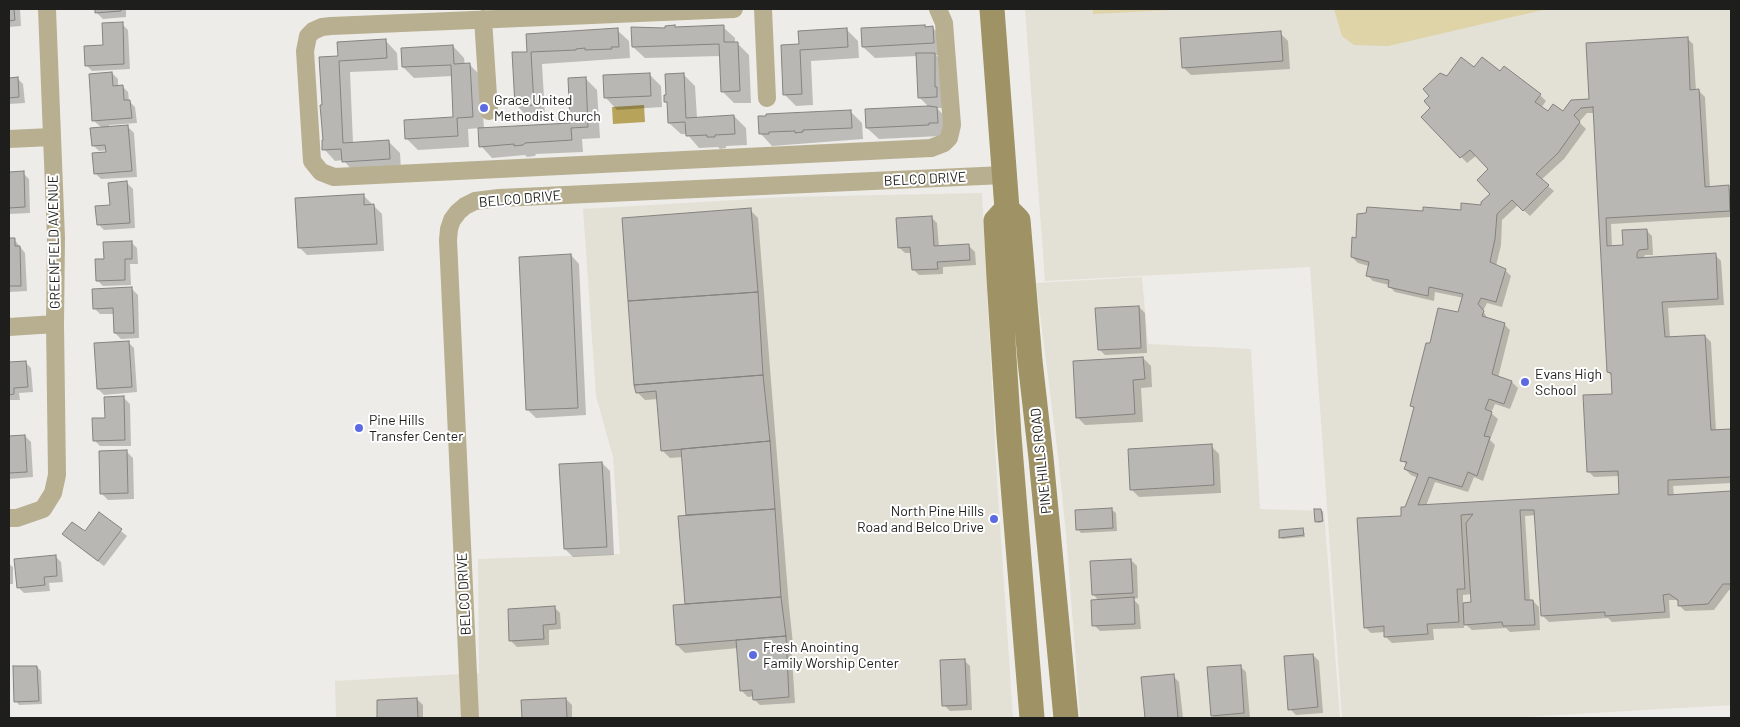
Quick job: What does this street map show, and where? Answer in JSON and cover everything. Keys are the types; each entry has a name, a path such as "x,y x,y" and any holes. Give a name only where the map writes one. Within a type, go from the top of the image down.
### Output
{"main road":[{"name":"PINE HILLS ROAD","path":"992,9 1007,209 1018,220 1030,361 1066,718"},
{"name":"PINE HILLS ROAD","path":"1007,209 996,221 1010,436 1032,718"}],"street":[{"name":"GREENFIELD AVENUE","path":"9,518 17,518 42,509 53,494 57,475 56,238 47,9"},
{"path":"734,9 331,26 313,31 308,36 304,51 311,154 321,172 334,177 931,148 944,143 949,138 952,125 944,23 938,9"},
{"path":"763,9 767,98"},
{"path":"483,20 489,110"},
{"path":"9,139 51,137"},
{"path":"733,158 734,187"},
{"name":"BELCO DRIVE","path":"470,718 448,240 452,220 465,206 475,201 486,199 1004,175"},
{"path":"9,327 55,324"}],"shaded area":[{"name":"Evans High School","path":"1025,9 1731,9 1731,705 1508,718 1342,718 1310,267 1045,281"},
{"path":"1093,9 1190,9 1093,14"},
{"path":"1334,9 1547,9 1388,46 1354,45 1342,36"},
{"path":"644,105 645,122 613,124 612,107"},
{"path":"982,193 997,480 1013,718 336,718 335,681 479,673 478,559 620,554 613,457 596,396 583,209 786,197"},
{"path":"1142,277 1148,344 1251,349 1260,509 1324,511 1340,718 1081,718 1058,455 1036,283"}],"building":[{"path":"9,9 14,9 15,20 9,21"},
{"path":"95,9 121,9 121,11 95,13"},
{"path":"123,22 124,64 85,66 84,46 103,45 102,23"},
{"path":"675,25 675,27 724,25 724,42 738,42 740,91 721,92 719,44 632,47 631,27 665,28 665,26"},
{"path":"925,25 925,27 933,26 934,43 862,47 861,28"},
{"path":"618,28 619,47 611,47 612,49 585,50 585,48 531,52 534,105 515,106 512,52 527,52 526,34"},
{"path":"847,28 848,47 800,50 802,94 783,95 781,45 799,44 798,31"},
{"path":"1281,31 1283,61 1182,68 1180,38"},
{"name":"Evans High School","path":"1688,37 1690,90 1699,89 1705,187 1729,185 1730,211 1606,218 1607,246 1623,245 1622,230 1647,229 1648,249 1639,250 1637,258 1716,253 1718,299 1662,302 1665,337 1705,335 1711,430 1731,429 1731,477 1668,480 1668,495 1731,491 1731,584 1723,584 1708,604 1678,606 1678,600 1669,594 1663,595 1665,612 1605,616 1605,612 1541,616 1534,510 1520,510 1525,600 1533,600 1535,625 1503,626 1502,622 1464,625 1463,603 1471,602 1466,523 1473,514 1461,515 1465,589 1457,589 1459,622 1427,624 1428,634 1384,637 1384,626 1364,628 1357,518 1401,516 1401,507 1405,507 1418,474 1404,469 1407,462 1400,461 1414,407 1410,406 1426,343 1430,343 1438,308 1458,312 1463,294 1429,287 1428,296 1388,287 1389,280 1366,276 1369,262 1351,257 1352,237 1356,238 1357,214 1366,213 1367,207 1423,211 1423,207 1461,210 1461,203 1481,205 1481,202 1490,194 1477,180 1488,169 1470,150 1460,158 1421,117 1430,108 1424,101 1429,96 1423,89 1440,73 1447,76 1461,57 1474,67 1482,57 1500,71 1504,66 1541,94 1535,102 1548,111 1553,104 1563,111 1571,100 1589,99 1586,43","holes":["1593,107 1607,372 1611,373 1612,394 1583,395 1587,472 1618,471 1619,494 1418,505 1429,477 1462,487 1468,472 1477,476 1490,437 1484,436 1492,412 1485,409 1489,399 1504,404 1512,381 1492,374 1505,323 1482,316 1484,311 1478,304 1481,298 1496,302 1506,269 1490,262 1495,239 1497,214 1512,200 1523,211 1549,185 1536,174 1558,153 1580,122 1574,115 1581,108"]},
{"path":"386,39 387,58 339,61 343,143 389,140 390,159 342,162 341,149 322,150 319,57 338,56 337,42"},
{"path":"453,45 454,64 470,63 473,117 457,118 458,136 405,139 404,120 453,117 451,65 402,67 401,48"},
{"path":"916,53 935,53 935,87 937,87 937,97 918,98"},
{"path":"112,72 113,86 123,85 124,100 130,100 132,118 92,121 89,74"},
{"path":"650,73 651,96 604,98 603,75"},
{"path":"684,73 686,118 734,115 735,134 715,135 715,137 707,137 707,135 686,136 685,122 668,123 667,102 664,102 664,95 666,95 665,74"},
{"path":"18,77 19,97 9,98 9,78"},
{"path":"586,77 588,127 571,128 572,140 525,143 514,146 514,144 479,147 478,128 570,123 568,78"},
{"path":"937,107 938,123 866,128 865,109"},
{"path":"851,110 852,128 759,134 758,116"},
{"path":"128,125 132,171 94,174 92,153 106,152 105,145 92,146 90,128"},
{"path":"24,171 25,207 9,208 9,172"},
{"path":"127,181 130,223 97,225 95,206 110,205 108,183"},
{"path":"364,194 364,205 374,204 377,244 298,248 295,198"},
{"path":"751,208 758,292 628,301 622,218"},
{"path":"932,216 934,246 969,244 970,260 937,262 938,269 912,270 910,247 898,248 896,218"},
{"path":"9,238 15,238 15,246 20,246 21,286 9,286"},
{"path":"132,241 132,259 125,259 125,280 96,281 95,259 104,259 103,242"},
{"path":"571,254 578,408 526,410 519,257"},
{"path":"132,287 134,333 114,333 113,308 93,309 92,289"},
{"path":"758,292 763,375 634,385 628,301"},
{"path":"1139,306 1141,348 1098,350 1095,308"},
{"path":"129,341 132,387 97,389 94,343"},
{"path":"1143,357 1145,379 1133,380 1135,414 1076,418 1073,361"},
{"path":"26,361 28,387 14,388 14,394 9,395 9,362"},
{"path":"763,375 770,441 661,451 656,391 636,393 634,385"},
{"path":"124,396 125,440 93,441 92,418 105,418 104,397"},
{"path":"25,435 27,472 9,473 9,436"},
{"path":"770,441 775,509 686,515 681,449"},
{"path":"1212,444 1214,485 1130,490 1128,449"},
{"path":"127,450 128,493 100,494 99,451"},
{"path":"602,462 607,547 564,549 559,464"},
{"path":"1112,508 1113,528 1076,530 1075,510"},
{"path":"775,509 781,597 685,604 678,516"},
{"path":"1314,509 1321,509 1323,521 1315,522"},
{"path":"99,512 122,529 98,561 62,534 72,522 85,531"},
{"path":"1303,528 1304,535 1279,538 1279,530"},
{"path":"56,555 57,576 44,577 45,585 17,588 14,559"},
{"path":"1131,559 1133,593 1092,595 1090,561"},
{"path":"781,597 786,636 676,645 673,605"},
{"path":"1134,597 1135,624 1092,626 1091,600"},
{"path":"555,606 556,624 543,625 544,639 509,641 508,609"},
{"path":"786,636 789,697 753,700 752,690 740,691 736,640"},
{"path":"1313,654 1318,707 1288,710 1284,656"},
{"path":"965,659 967,705 942,706 940,660"},
{"path":"1241,665 1244,713 1211,716 1207,667"},
{"path":"13,666 37,666 39,701 14,702"},
{"path":"1174,674 1178,718 1145,718 1141,677"},
{"path":"417,698 418,718 377,718 377,700"},
{"path":"566,698 567,718 522,718 521,700"}],"place":[{"name":"Grace United Methodist Church","path":"484,108"},
{"name":"Evans High School","path":"1525,382"},
{"name":"Pine Hills Transfer Center","path":"359,428"},
{"name":"North Pine Hills Road and Belco Drive","path":"994,519"},
{"name":"Fresh Anointing Family Worship Center","path":"753,655"}]}
